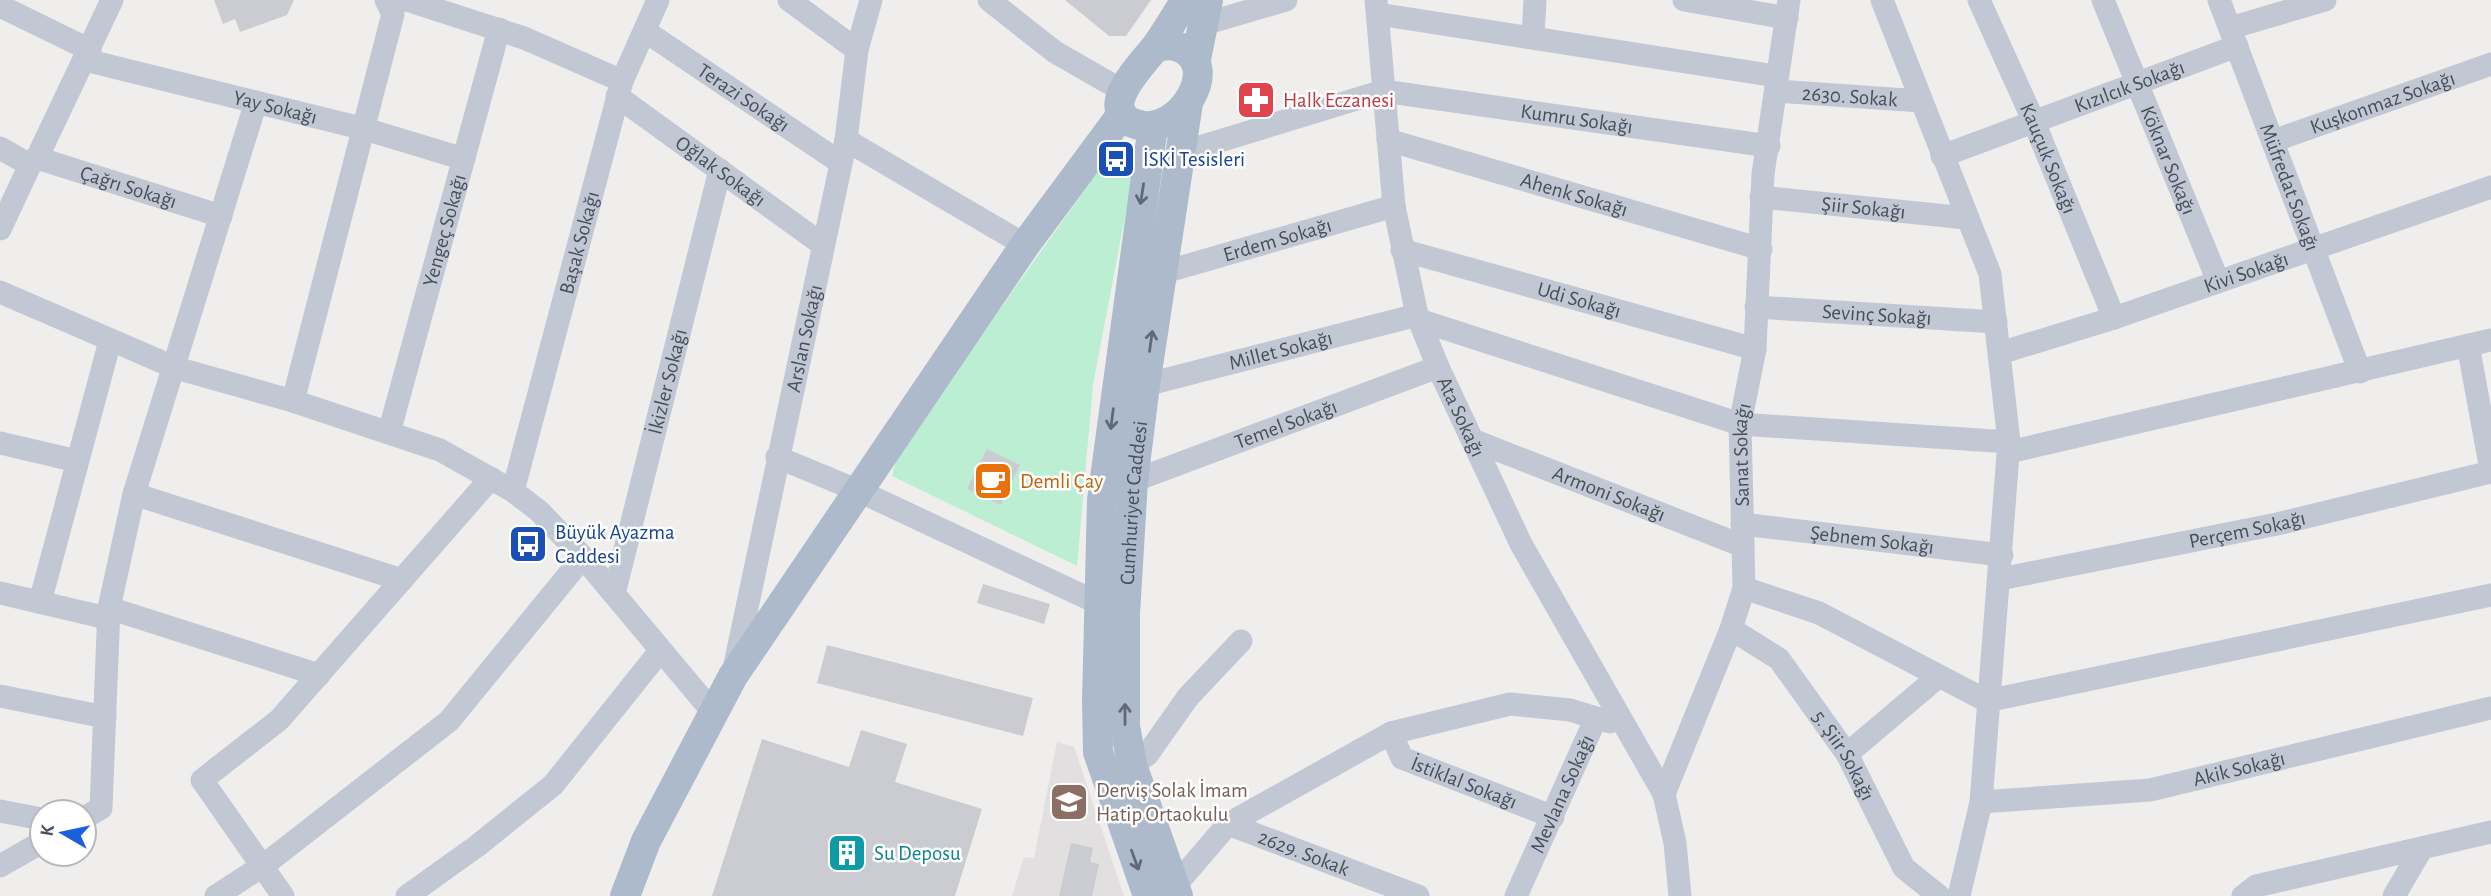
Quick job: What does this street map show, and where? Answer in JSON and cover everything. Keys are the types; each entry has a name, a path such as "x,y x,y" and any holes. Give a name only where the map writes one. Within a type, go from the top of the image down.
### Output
{"main road":[{"path":"625,896 646,841 733,676 1122,102 1135,69 1154,49 1186,0"},
{"path":"1122,102 1132,123 1153,126 1168,121 1188,103 1196,81 1196,59 1206,12"},
{"path":"1154,49 1162,45 1176,46 1196,59"},
{"name":"Cumhuriyet Caddesi","path":"1167,893 1132,765 1125,726 1125,626 1133,481 1161,273 1188,103"},
{"name":"Cumhuriyet Caddesi","path":"1153,126 1101,500 1098,752 1167,893"}],"street":[{"path":"0,229 112,0"},
{"path":"293,401 393,14 386,0"},
{"name":"Oğlak Sokağı","path":"407,0 499,29 620,88 720,170 823,245"},
{"name":"Başak Sokağı","path":"513,491 620,88 658,0"},
{"path":"789,0 857,50"},
{"name":"Arslan Sokağı","path":"733,676 777,457 846,140 857,50 871,0"},
{"path":"989,0 1122,102"},
{"path":"1206,12 1286,0"},
{"path":"1533,36 1535,0"},
{"path":"1684,0 1788,9"},
{"path":"1882,0 1990,274 2009,447 1981,802 1959,896"},
{"name":"Kauçuk Sokağı","path":"1979,0 2034,122 2114,318"},
{"name":"Köknar Sokağı","path":"2103,0 2218,281"},
{"name":"Müfredat Sokağı","path":"2220,0 2360,372"},
{"name":"Kızılcık Sokağı","path":"1942,156 2138,83 2234,37 2325,0"},
{"name":"Yay Sokağı","path":"0,6 87,55 365,129 464,159"},
{"name":"2630. Sokak","path":"1377,7 1776,84 1922,101"},
{"name":"Ata Sokağı","path":"1377,7 1394,206 1418,317 1438,367 1521,544 1664,794"},
{"name":"Sanat Sokağı","path":"1664,794 1745,588 1740,424 1755,349 1761,197 1788,9"},
{"name":"Yengeç Sokağı","path":"389,433 499,29"},
{"name":"Terazi Sokağı","path":"645,31 841,163"},
{"name":"Kuşkonmaz Sokağı","path":"2273,141 2491,64"},
{"path":"1180,153 1383,91"},
{"name":"Kumru Sokağı","path":"1383,91 1769,146"},
{"path":"98,810 101,808 106,717 108,613 134,494 176,368 256,102"},
{"path":"846,140 1025,245"},
{"name":"Ahenk Sokağı","path":"1388,140 1761,249"},
{"name":"Çağrı Sokağı","path":"0,148 34,162 221,216"},
{"name":"İkizler Sokağı","path":"614,594 720,170"},
{"name":"Kivi Sokağı","path":"2000,354 2114,318 2491,187"},
{"name":"Şiir Sokağı","path":"1761,197 1966,218"},
{"name":"Erdem Sokağı","path":"1161,273 1394,206"},
{"name":"Udi Sokağı","path":"1402,250 1755,349"},
{"path":"0,292 176,368 293,401 440,450 491,478 539,510 583,557 712,712"},
{"name":"Sevinç Sokağı","path":"1756,307 1996,322"},
{"path":"1418,317 1740,424 2009,447 2360,372 2491,340"},
{"name":"Millet Sokağı","path":"1145,385 1418,317"},
{"path":"40,602 110,341"},
{"path":"2468,345 2491,471"},
{"name":"Temel Sokağı","path":"1133,481 1438,367"},
{"name":"Armoni Sokağı","path":"1475,441 1742,535"},
{"path":"0,443 77,461"},
{"path":"777,457 859,491 1098,603"},
{"name":"Perçem Sokağı","path":"2000,579 2277,524 2491,471"},
{"path":"283,896 264,865 202,780 279,720 491,478"},
{"path":"134,494 402,580"},
{"name":"Şebnem Sokağı","path":"1742,535 2001,555"},
{"path":"216,896 264,865 449,721 583,557"},
{"path":"1745,588 1819,612 1987,701 2491,595"},
{"path":"0,593 108,613 319,675"},
{"name":"5. Şiir Sokağı","path":"1731,629 1779,659 1847,754 1904,868 1939,896"},
{"path":"1132,765 1147,755 1188,697 1241,641"},
{"path":"407,896 477,846 553,785 660,651"},
{"path":"1847,754 1938,677"},
{"path":"0,696 106,717"},
{"path":"1167,893 1228,824 1391,733 1510,704 1570,710 1596,718"},
{"name":"Akik Sokağı","path":"1981,802 2150,790 2491,708"},
{"name":"Mevlana Sokağı","path":"1516,896 1596,718 1624,725"},
{"name":"İstiklal Sokağı","path":"1391,733 1402,758 1553,817"},
{"path":"1664,794 1675,843 1680,896"},
{"path":"0,811 28,816"},
{"name":"2629. Sokak","path":"1228,824 1418,896"},
{"path":"2243,896 2256,886 2491,832"},
{"path":"2395,896 2422,848"},
{"path":"0,866 28,850"}],"shaded area":[{"name":"Derviş Solak İmam Hatip Ortaokulu","path":"1057,742 1074,747 1124,896 1012,896 1024,857 1034,858"}],"green space":[{"path":"1111,153 1135,164 1093,385 1077,566 892,476 897,454"}],"building":[{"path":"214,0 294,0 287,15 240,32 235,19 223,24"},
{"path":"1065,0 1151,0 1126,36 1109,36"},
{"path":"987,449 1020,465 1001,505 967,489"},
{"path":"983,584 1050,604 1044,624 977,603"},
{"path":"827,645 1033,698 1023,736 817,683"},
{"name":"Su Deposu","path":"861,730 907,744 895,782 982,809 955,896 712,896 762,739 849,767"},
{"path":"1071,843 1093,848 1090,862 1099,864 1092,896 1059,896"}],"place":[{"name":"Halk Eczanesi","path":"1256,100"},
{"name":"İSKİ Tesisleri","path":"1116,159"},
{"name":"Demli Çay","path":"993,481"},
{"name":"Büyük Ayazma Caddesi","path":"528,544"},
{"name":"Derviş Solak İmam Hatip Ortaokulu","path":"1069,802"},
{"name":"Su Deposu","path":"847,853"}]}
